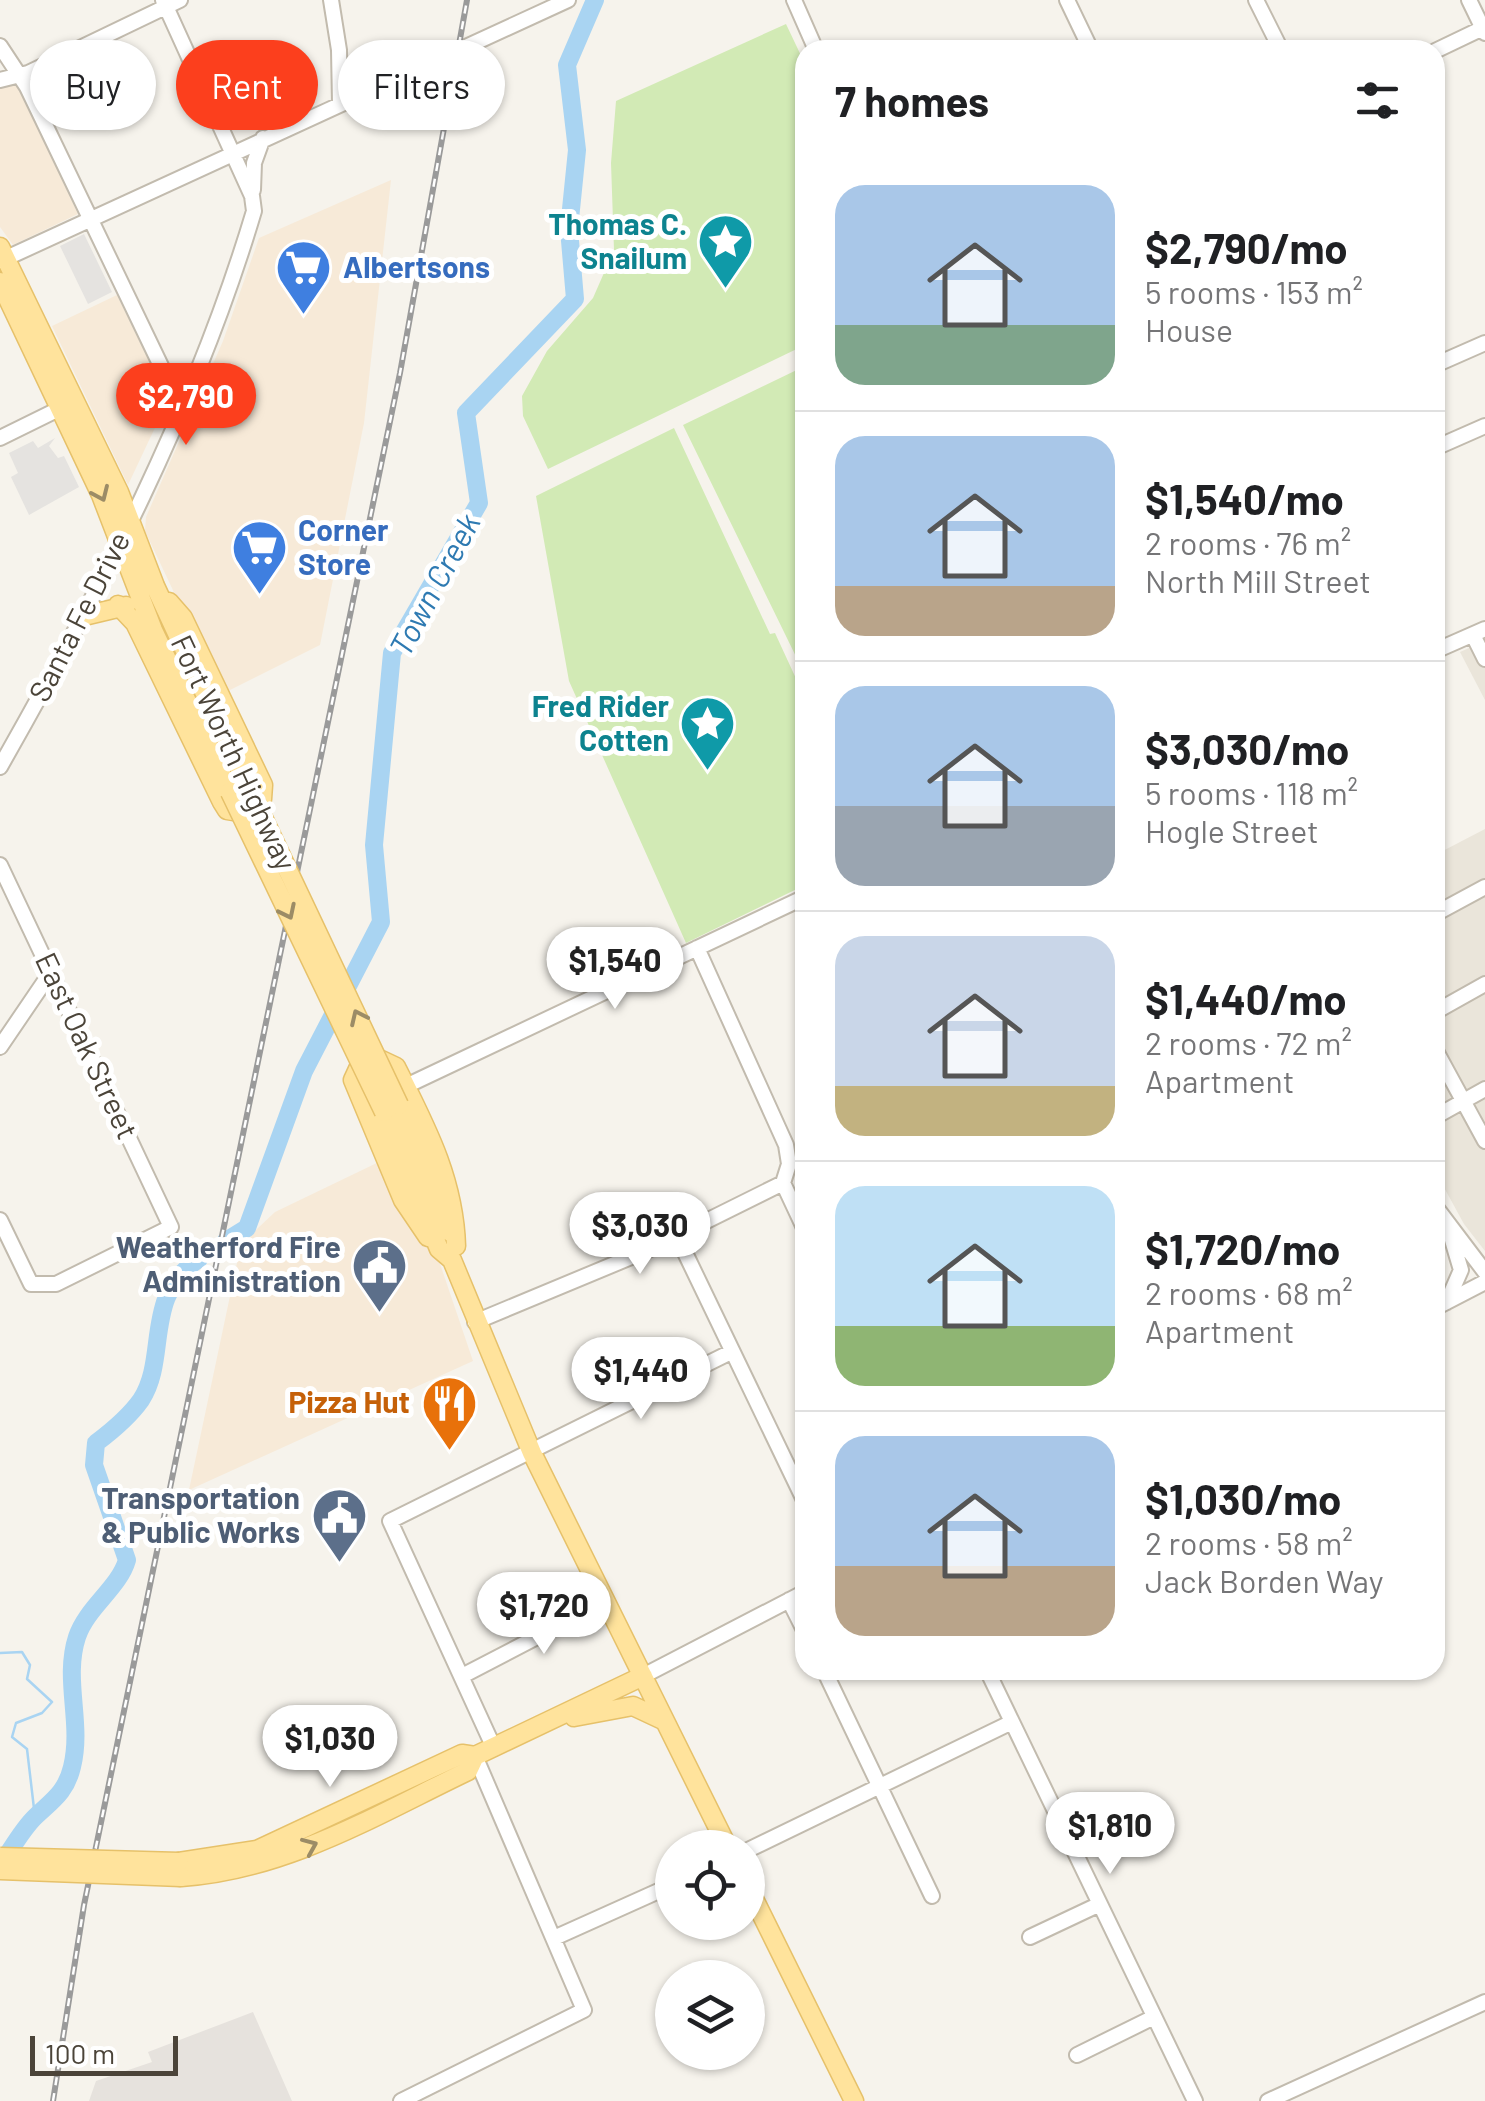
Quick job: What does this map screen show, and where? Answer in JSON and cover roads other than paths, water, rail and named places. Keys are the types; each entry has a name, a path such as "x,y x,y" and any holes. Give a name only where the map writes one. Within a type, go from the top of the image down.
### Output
{"main road":[{"name":"Fort Worth Highway","path":"2,255 68,405 154,630 239,788 392,1109 475,1322 532,1454 719,1830"},
{"name":"Fort Worth Highway","path":"0,282 130,520 239,788"},
{"path":"118,605 135,623 227,810 239,812 258,803 265,792 263,785 183,618 155,586"},
{"path":"84,616 118,605 132,608 154,630"},
{"path":"386,1058 396,1066 406,1086 452,1191 449,1252 403,1200 355,1088 354,1072 386,1058"},
{"path":"0,1870 180,1869 258,1850 462,1754 475,1756 494,1748 643,1676"},
{"path":"549,1722 633,1706 666,1721"},
{"path":"0,1857 180,1869"},
{"path":"765,1921 854,2101"}],"street":[{"path":"0,80 180,0"},
{"path":"330,0 338,44"},
{"path":"479,40 568,0"},
{"path":"794,0 812,40"},
{"path":"1067,0 1085,40"},
{"path":"1256,0 1276,40"},
{"path":"1445,47 1484,30 1468,0"},
{"path":"164,4 252,196"},
{"path":"0,46 27,87 172,390 186,397"},
{"path":"2,255 338,104"},
{"name":"Santa Fe Drive","path":"0,766 84,616 186,397 246,239 254,211 254,163 264,138"},
{"path":"1445,360 1485,342"},
{"path":"0,438 68,405"},
{"path":"1445,444 1485,426"},
{"path":"1445,642 1479,632 1485,659"},
{"name":"East Oak Street","path":"0,865 171,1226 56,1284 31,1284 0,1220"},
{"path":"1445,909 1485,887"},
{"path":"406,1086 795,902"},
{"path":"697,948 786,1145 789,1164 783,1184 795,1209"},
{"path":"0,1048 51,972"},
{"path":"1445,1006 1485,984"},
{"path":"1445,1067 1485,1141"},
{"path":"1445,1111 1485,1089"},
{"path":"475,1322 677,1236 783,1184"},
{"path":"1446,1224 1485,1272"},
{"path":"1445,1297 1461,1270 1446,1224"},
{"path":"677,1236 795,1482"},
{"path":"1445,1302 1485,1282"},
{"path":"494,1748 464,1675 432,1618 390,1521 532,1454 731,1352"},
{"path":"643,1676 795,1597"},
{"path":"789,1600 795,1612"},
{"path":"464,1675 606,1601"},
{"path":"829,1680 882,1784 932,1896"},
{"path":"991,1680 1195,2101"},
{"path":"765,1842 1010,1722"},
{"path":"401,2101 584,2010 475,1756"},
{"path":"554,1938 655,1892"},
{"path":"1030,1938 1100,1904"},
{"path":"1268,2101 1485,2002"},
{"path":"1077,2055 1154,2017"}],"waterway":[{"name":"Town Creek","path":"226,1241 247,1228 304,1071 381,922 374,845 392,653 479,503 466,413 575,299 569,229 577,150 567,65 595,0"},
{"name":"Town Creek","path":"0,1866 26,1827 58,1795 69,1776 75,1751 72,1669 77,1637 127,1560 94,1465 96,1443 141,1400 154,1365 159,1327 170,1291 181,1274 199,1259"},
{"path":"0,1653 22,1652 30,1665 27,1679 52,1702 42,1713 16,1723 12,1737 27,1749 35,1817"}],"railway":[{"path":"53,2101 84,1905 400,373 467,0"}],"place":[{"name":"Thomas C. Snailum","path":"726,291"},
{"name":"Albertsons","path":"304,317"},
{"name":"Corner Store","path":"259,597"},
{"name":"Fred Rider Cotten","path":"708,773"},
{"name":"Weatherford Fire Administration","path":"380,1314"},
{"name":"Pizza Hut","path":"449,1452"},
{"name":"Transportation & Public Works","path":"339,1565"}]}
